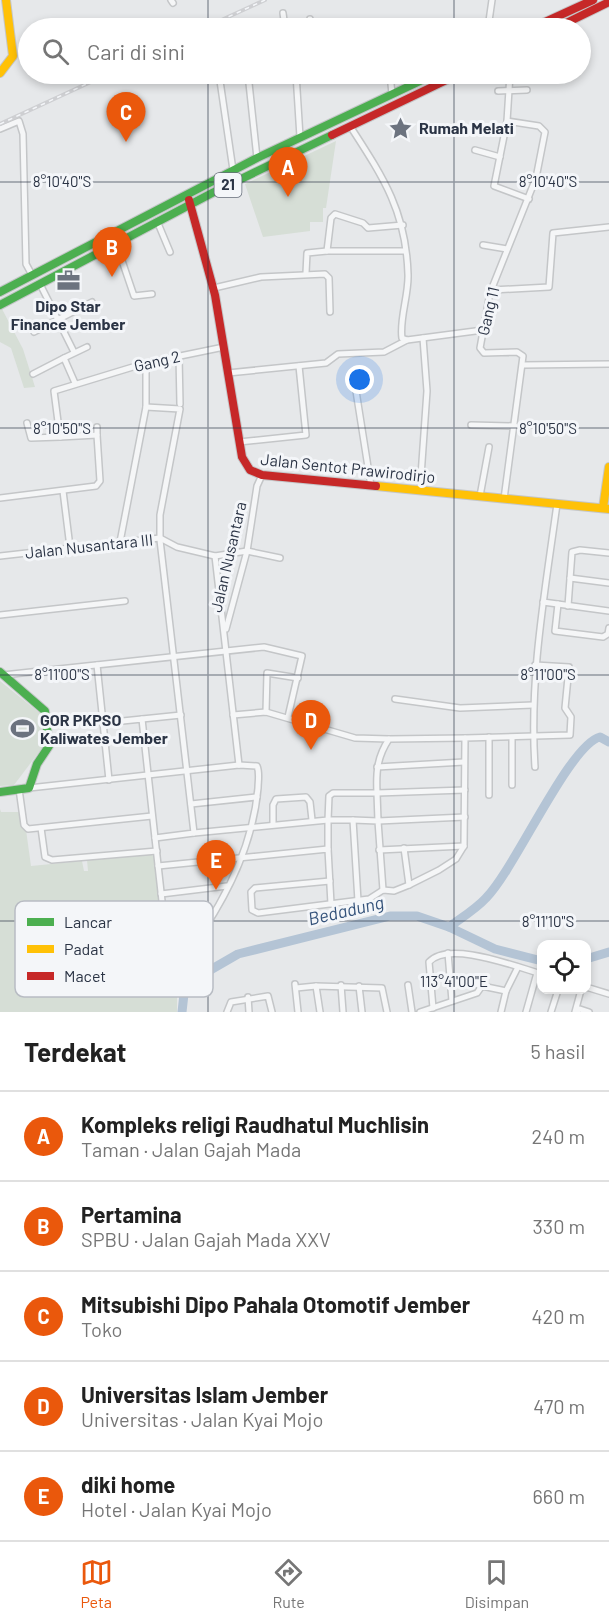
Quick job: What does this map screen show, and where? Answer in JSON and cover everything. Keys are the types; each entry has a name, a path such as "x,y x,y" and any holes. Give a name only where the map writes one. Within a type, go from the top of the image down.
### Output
{"main road":[{"path":"0,73 13,56 6,0"},
{"path":"555,18 582,3 593,0"},
{"path":"576,18 609,2"},
{"name":"21","path":"0,292 233,170 414,84"},
{"name":"21","path":"0,305 190,204 438,84"},
{"name":"Jalan Sentot Prawirodirjo","path":"186,195 214,288 239,442 244,461 258,474 606,509"},
{"path":"606,509 609,467"},
{"path":"0,792 29,788 37,764 49,746 46,714 2,674"}],"street":[{"path":"489,18 492,0"},
{"path":"283,13 283,18"},
{"path":"220,84 233,170"},
{"path":"249,84 257,158"},
{"path":"297,84 300,137"},
{"path":"391,84 392,94"},
{"path":"509,84 507,121 494,186 529,199"},
{"path":"498,91 527,90"},
{"path":"0,129 19,121 23,134 26,264 32,275"},
{"name":"Gang 11","path":"507,121 543,128 541,162 529,199 492,290 483,330 481,352 517,352 524,356 523,365"},
{"path":"350,126 378,171 403,225 408,274 406,312 401,329 402,338 407,340"},
{"path":"475,150 500,157"},
{"path":"327,251 331,218 335,214 363,223 369,229 403,225"},
{"path":"157,221 170,252"},
{"path":"492,290 547,288 552,280 553,233 609,226"},
{"path":"116,243 134,296 152,294"},
{"path":"483,245 507,249"},
{"path":"306,273 307,253 405,251"},
{"path":"214,288 261,277 306,273 328,276 330,312"},
{"path":"40,282 74,352"},
{"path":"34,332 92,302"},
{"path":"228,373 330,362 338,354 384,352 407,340 464,330 483,330"},
{"path":"420,489 428,391 423,339"},
{"path":"33,374 87,347"},
{"name":"Gang 2","path":"75,383 146,363 224,347"},
{"path":"178,356 180,404"},
{"path":"60,437 53,392 75,383 64,358"},
{"path":"120,542 146,406 146,363"},
{"path":"504,499 523,365 609,364"},
{"path":"239,442 306,435 299,366"},
{"path":"356,391 371,486"},
{"path":"146,406 180,409 160,515 160,539 194,833"},
{"path":"27,423 31,438 98,435"},
{"path":"471,425 515,426"},
{"path":"0,498 94,487 99,484 97,427"},
{"path":"480,496 489,447"},
{"name":"Jalan Nusantara","path":"224,634 247,551 258,474"},
{"path":"63,491 70,547"},
{"path":"536,767 533,737 535,665 557,504"},
{"name":"Jalan Nusantara III","path":"0,556 160,539 177,548 215,556 247,551 280,558"},
{"path":"163,554 177,548"},
{"path":"568,606 571,554 577,550 609,553"},
{"path":"215,556 239,765"},
{"path":"570,578 609,583"},
{"path":"0,615 125,601"},
{"path":"543,602 609,611"},
{"path":"558,604 555,631 603,637 608,634 609,628"},
{"path":"2,674 264,647 300,656 302,660 288,717"},
{"path":"97,665 109,780"},
{"path":"233,715 266,712 356,738 569,736 571,717 565,708 568,665 535,665"},
{"path":"266,712 267,673 298,678"},
{"path":"395,699 460,708 533,705"},
{"path":"103,723 181,715"},
{"path":"142,719 162,901"},
{"path":"489,737 489,795"},
{"path":"383,890 394,891 450,864 464,846 465,738"},
{"path":"512,738 512,785"},
{"path":"383,890 379,850 377,767 380,754 389,739"},
{"path":"377,767 465,762"},
{"path":"29,788 239,765 257,766 257,797 253,827 242,856 213,912"},
{"path":"19,789 25,827 41,828 152,816"},
{"path":"331,904 328,820 331,794 465,790"},
{"path":"191,804 257,797"},
{"path":"273,824 273,803 276,800 306,797 310,802 312,820"},
{"path":"155,838 312,820 378,821 465,817"},
{"path":"353,820 358,901"},
{"path":"41,828 45,857 52,860 157,851"},
{"path":"379,850 464,846"},
{"path":"404,848 409,885"},
{"path":"158,866 328,849"},
{"path":"330,880 255,888 251,893 252,910 255,912 358,901 377,896 383,890"},
{"path":"161,894 227,886"},
{"path":"448,953 452,1001"},
{"path":"433,1008 429,962 448,953 461,953 537,972"},
{"path":"501,1012 506,992 518,967"},
{"path":"450,976 506,992"},
{"path":"526,1012 537,979"},
{"path":"341,985 343,1012"},
{"path":"298,1012 296,986 341,985 382,988 387,1012"},
{"path":"408,985 412,1012"},
{"path":"316,986 320,1012"},
{"path":"359,986 362,1012"},
{"path":"420,1012 477,993 482,986"},
{"path":"591,989 609,994"},
{"path":"551,1012 557,994"},
{"path":"580,994 575,1012 580,1010 589,1012"},
{"path":"227,1012 229,1003 248,997 270,997 272,1012"},
{"path":"248,997 249,1012"}],"shaded area":[{"path":"336,141 326,208 323,208 323,222 310,222 310,231 263,237 245,184"},
{"path":"2,309 23,349 35,387 24,388 11,348 0,342 0,310"},
{"name":"GOR PKPSO Kaliwates Jember","path":"0,681 42,715 45,744 14,785 0,786"},
{"path":"0,809 1,812 19,812 21,827 26,830 31,866 82,861 84,871 88,871 87,860 151,854 154,857 159,901 15,901 15,997 177,997 177,1012 0,1012"}],"waterway":[{"path":"449,927 482,902 498,883 573,761 587,745 600,737 609,742"},
{"name":"Bedadung","path":"213,968 238,954 390,916 417,916 449,927 495,949 537,960"},
{"name":"Bedadung","path":"591,957 609,952"},
{"name":"Bedadung","path":"182,1012 184,997"}],"railway":[{"path":"226,18 265,0"},
{"path":"0,124 86,84"}],"traffic: fast":[{"path":"0,292 257,158 414,84"},
{"path":"0,305 214,192 332,135"},
{"path":"0,672 45,711 49,746 37,764 29,788 0,792"}],"traffic: slow":[{"path":"0,73 13,56 6,0"},
{"path":"603,508 609,467"},
{"path":"376,486 609,509"}],"traffic: jam":[{"path":"554,18 593,0"},
{"path":"576,18 609,2"},
{"path":"332,135 438,84"},
{"path":"189,200 215,295 242,457 250,470 262,475 376,486"}],"place":[{"name":"Rumah Melati","path":"401,128"},
{"name":"Mitsubishi Dipo Pahala Otomotif Jember","path":"126,142"},
{"name":"Kompleks religi Raudhatul Muchlisin","path":"288,197"},
{"name":"Pertamina","path":"112,277"},
{"name":"Dipo Star Finance Jember","path":"68,281"},
{"name":"GOR PKPSO Kaliwates Jember","path":"22,729"},
{"name":"Universitas Islam Jember","path":"311,750"},
{"name":"diki home","path":"216,890"}]}
